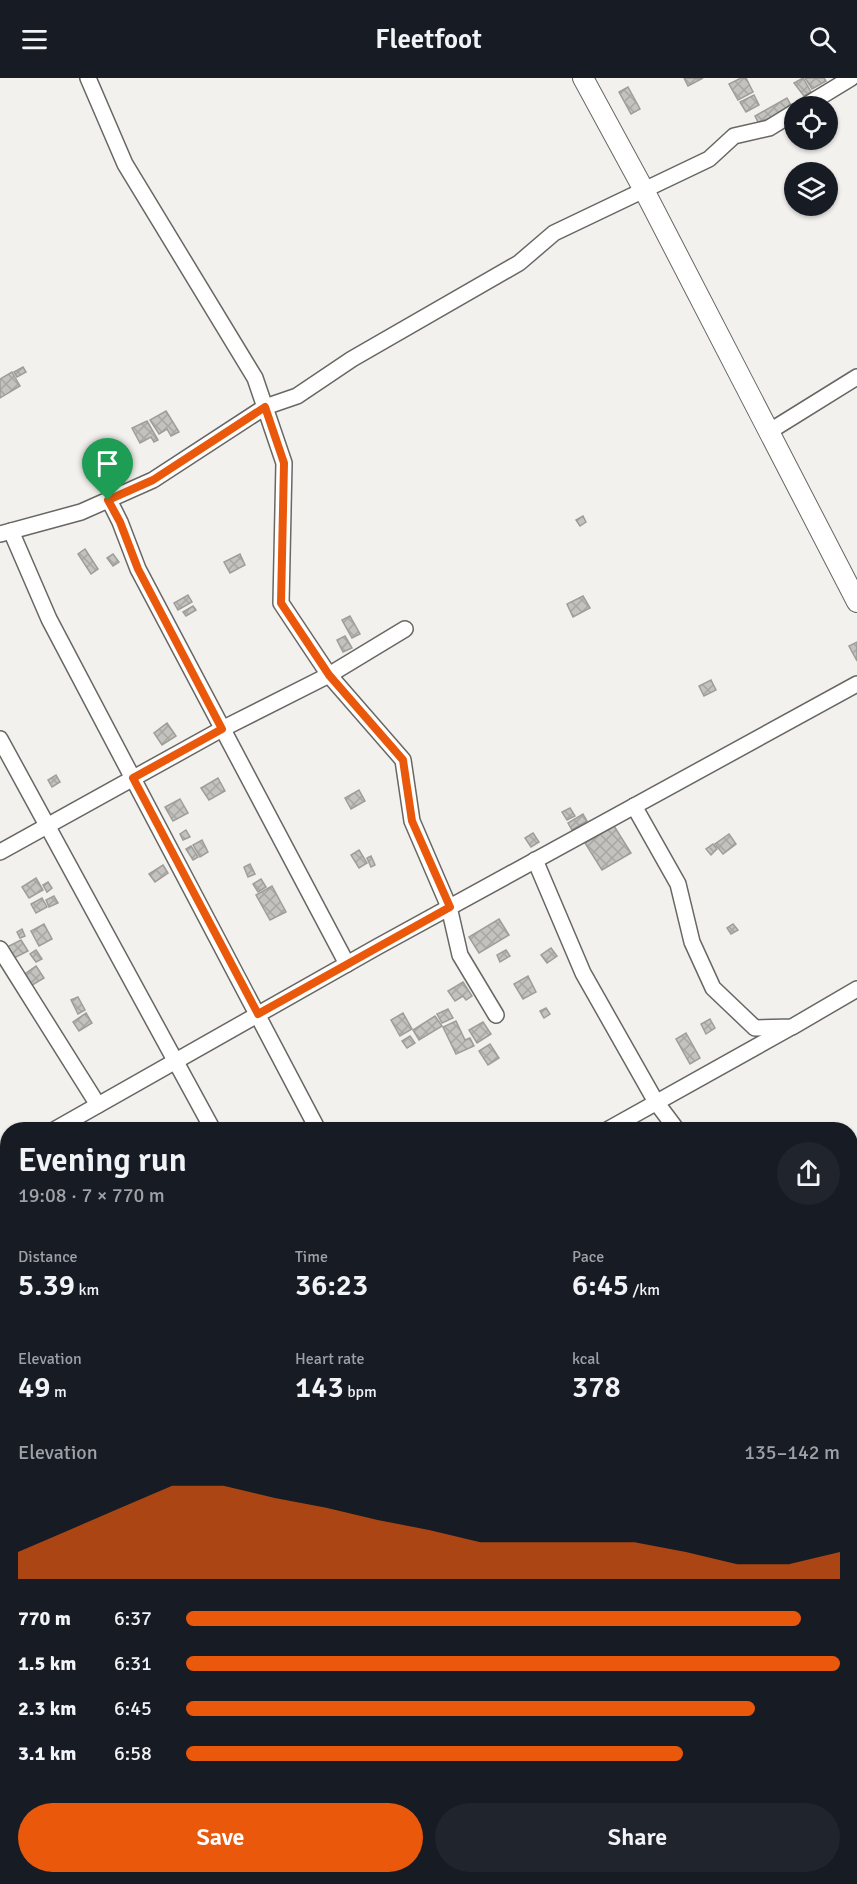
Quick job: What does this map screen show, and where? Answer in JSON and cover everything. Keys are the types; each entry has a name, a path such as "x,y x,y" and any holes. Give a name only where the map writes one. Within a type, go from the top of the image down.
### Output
{"street":[{"path":"88,78 125,164 255,378 284,463 281,603 329,675 403,760 412,821 450,907 460,955 496,1015"},
{"path":"582,78 645,192 857,602"},
{"path":"821,96 851,78"},
{"path":"314,1122 5,533 81,512 153,480 265,407 297,396 352,358 509,269 554,233 645,192 709,159 734,136 769,128 784,119"},
{"path":"770,431 857,377"},
{"path":"108,500 120,522 138,569 347,964"},
{"path":"0,852 222,729 329,675 405,629"},
{"path":"68,1122 347,964 857,684"},
{"path":"0,739 208,1122"},
{"path":"634,806 678,884 692,942 713,988 755,1028 792,1027"},
{"path":"535,860 583,973 656,1102 671,1122"},
{"path":"0,949 98,1105"},
{"path":"621,1122 855,991"}],"building":[{"path":"684,78 703,78 688,86"},
{"path":"746,78 753,92 738,100 729,84"},
{"path":"803,78 811,92 804,96 794,83"},
{"path":"805,78 824,78 826,81 812,89"},
{"path":"628,87 640,109 631,114 619,92"},
{"path":"754,95 759,105 746,112 740,102"},
{"path":"784,100 784,111 758,122 755,116"},
{"path":"23,367 26,372 17,377 14,372"},
{"path":"12,372 20,386 0,398 0,379"},
{"path":"166,411 179,432 171,436 167,429 159,434 150,420"},
{"path":"147,421 158,440 154,442 151,437 140,443 132,428"},
{"path":"583,516 586,522 580,526 576,520"},
{"path":"85,549 98,569 91,574 78,554"},
{"path":"113,554 119,562 113,566 107,558"},
{"path":"240,554 245,565 230,573 224,562"},
{"path":"188,595 192,602 178,610 174,603"},
{"path":"583,596 590,608 573,617 567,604"},
{"path":"193,606 196,610 186,616 183,612"},
{"path":"350,616 360,634 352,638 342,620"},
{"path":"345,636 352,648 343,652 337,640"},
{"path":"857,642 857,661 849,646"},
{"path":"711,680 716,690 704,696 699,686"},
{"path":"167,723 176,736 162,745 154,733"},
{"path":"56,775 60,782 52,787 48,780"},
{"path":"218,778 225,791 209,800 201,788"},
{"path":"359,790 365,801 351,809 345,798"},
{"path":"180,799 188,813 173,821 165,807"},
{"path":"570,808 575,816 567,820 562,812"},
{"path":"583,814 587,821 572,830 568,823"},
{"path":"614,826 631,853 602,870 585,843"},
{"path":"186,830 190,837 183,840 180,834"},
{"path":"533,833 539,842 531,847 525,838"},
{"path":"729,834 736,844 723,854 715,844"},
{"path":"202,840 208,852 200,857 193,845"},
{"path":"713,844 717,849 711,855 706,849"},
{"path":"191,846 198,857 193,860 186,849"},
{"path":"359,850 367,863 359,868 351,855"},
{"path":"371,856 375,865 371,867 367,858"},
{"path":"250,864 255,874 248,877 244,867"},
{"path":"163,865 168,873 155,882 149,874"},
{"path":"36,878 43,890 29,898 22,887"},
{"path":"261,879 266,887 258,892 253,884"},
{"path":"48,882 52,888 47,892 43,885"},
{"path":"272,886 286,912 270,920 256,895"},
{"path":"54,896 58,903 49,907 46,900"},
{"path":"42,898 47,907 36,913 31,904"},
{"path":"499,919 509,935 479,953 469,937"},
{"path":"44,924 52,939 39,946 31,931"},
{"path":"733,924 738,930 731,934 727,928"},
{"path":"22,929 25,936 20,938 17,932"},
{"path":"21,940 28,951 14,958 7,947"},
{"path":"551,948 557,956 547,963 541,955"},
{"path":"36,950 42,959 36,962 30,954"},
{"path":"506,950 510,956 500,962 497,955"},
{"path":"36,966 44,978 29,987 22,976"},
{"path":"528,976 536,992 523,999 514,984"},
{"path":"463,982 472,996 466,1000 463,996 455,1001 448,991"},
{"path":"78,997 85,1010 78,1014 71,1000"},
{"path":"546,1008 550,1014 544,1018 540,1011"},
{"path":"448,1009 453,1018 442,1023 437,1014"},
{"path":"86,1013 92,1023 79,1031 73,1022"},
{"path":"403,1013 412,1029 400,1036 391,1020"},
{"path":"435,1016 442,1026 419,1040 413,1030"},
{"path":"710,1019 715,1028 706,1034 701,1024"},
{"path":"456,1021 465,1040 470,1038 474,1046 456,1054 443,1027"},
{"path":"483,1022 491,1034 477,1043 469,1030"},
{"path":"686,1033 700,1058 690,1064 676,1039"},
{"path":"410,1036 415,1043 407,1048 402,1041"},
{"path":"490,1044 499,1058 488,1065 479,1051"}],"route":[{"path":"265,407 284,463 281,603 329,675 403,760 412,821 450,907 258,1014 133,778 222,729 138,569 120,522 108,500 153,480 265,407"}]}
